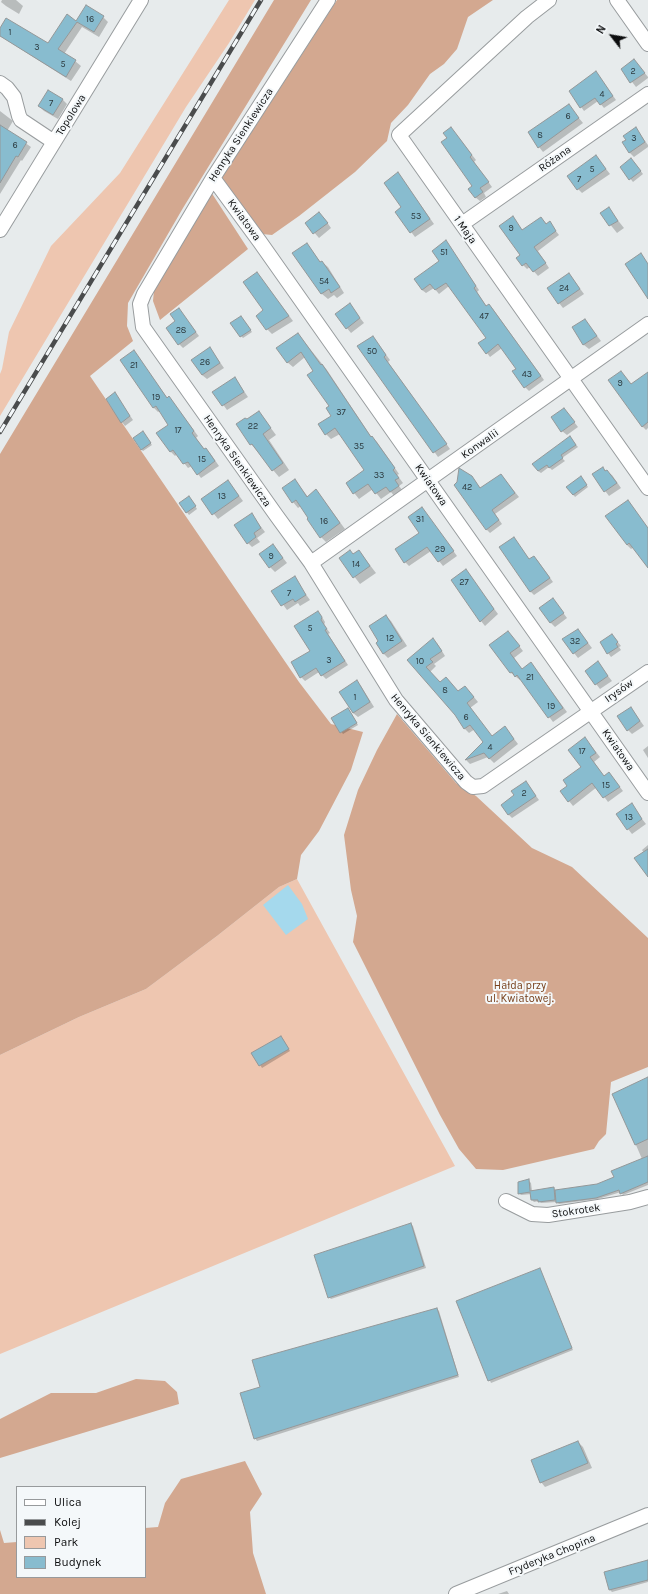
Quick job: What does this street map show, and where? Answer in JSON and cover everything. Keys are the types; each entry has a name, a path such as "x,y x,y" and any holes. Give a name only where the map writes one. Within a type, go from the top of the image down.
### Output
{"street":[{"name":"Topolowa","path":"0,230 141,0"},
{"name":"Henryka Sienkiewicza","path":"328,0 213,178 144,294 140,304 142,323 145,330 271,509 311,563 396,700 466,782 473,787 483,786 591,711"},
{"name":"1 Maja","path":"549,0 527,17 399,135 648,488"},
{"path":"617,0 648,44"},
{"path":"0,82 7,88 14,98 21,120 54,142"},
{"name":"Różana","path":"462,224 648,94"},
{"name":"Kwiatowa","path":"213,178 260,242 648,792"},
{"name":"Konwalii","path":"311,563 648,324"},
{"name":"Irysów","path":"591,711 648,672"},
{"name":"Stokrotek","path":"506,1202 532,1214 548,1215 630,1202 648,1197"},
{"name":"Fryderyka Chopina","path":"456,1594 648,1515"}],"green space":[{"path":"229,0 255,0 229,43 186,107 0,416 0,374 9,332 51,246 120,173"},
{"path":"274,0 311,0 183,208 128,303 127,326 133,341 90,376 299,682 331,724 363,732 351,770 319,831 301,855 297,879 279,887 146,989 79,1017 0,1055 0,454"},
{"path":"337,0 493,0 468,17 457,49 444,64 430,74 408,105 391,123 387,141 355,172 299,216 272,235 262,234 221,179"},
{"path":"211,192 248,249 160,320 153,301 154,290"},
{"name":"Hałda przy ul. Kwiatowej.","path":"397,714 456,783 476,796 532,848 572,867 648,938 648,1067 611,1082 606,1134 594,1149 503,1170 476,1169 459,1149 440,1115 353,942 357,916 351,890 344,835 358,790 377,750"},
{"path":"297,879 455,1166 0,1354 0,1055 79,1017 146,989 279,887"},
{"path":"136,1379 165,1381 177,1392 179,1404 0,1458 0,1419 51,1393 96,1393"},
{"path":"245,1461 262,1494 250,1512 253,1553 266,1594 0,1594 0,1530 4,1543 16,1542 16,1578 146,1578 146,1528 158,1527 165,1503 181,1479"}],"water":[{"path":"288,885 302,904 308,919 286,935 263,905"}],"building":[{"path":"86,5 104,16 94,32 77,22 58,49 76,60 66,77 0,36 0,28 6,18 48,43 67,14 76,21"},
{"path":"634,59 645,73 630,83 621,69"},
{"path":"596,71 613,96 600,105 595,98 580,108 569,91"},
{"path":"48,90 63,99 53,115 38,106"},
{"path":"569,104 579,118 538,148 528,132"},
{"path":"0,125 27,142 18,157 16,156 0,183"},
{"path":"451,127 472,155 470,157 489,182 480,188 483,192 475,198 468,189 472,186 441,142 447,138 443,133"},
{"path":"636,127 645,142 629,153 622,142 626,140 623,136"},
{"path":"596,155 606,169 577,190 567,176"},
{"path":"631,158 641,171 629,180 620,167"},
{"path":"398,172 430,219 410,233 395,212 401,207 384,183"},
{"path":"609,207 618,221 609,226 600,213"},
{"path":"319,212 328,223 313,234 305,223"},
{"path":"513,216 522,230 541,217 546,224 550,221 556,231 534,247 546,263 533,272 526,263 522,266 516,258 520,255 499,226"},
{"path":"446,240 476,286 474,288 486,306 489,304 541,376 524,388 512,371 516,369 498,344 486,354 478,343 486,338 446,283 435,290 430,284 422,290 414,279 439,261 432,251"},
{"path":"307,243 320,262 322,261 340,287 331,293 329,289 321,294 292,253"},
{"path":"641,253 648,264 648,299 625,264"},
{"path":"257,272 289,316 266,330 256,316 263,310 243,282"},
{"path":"569,273 580,289 558,304 547,288"},
{"path":"350,303 360,318 346,329 335,314"},
{"path":"179,308 196,332 178,345 166,328 175,321 170,314"},
{"path":"241,316 251,330 240,337 230,323"},
{"path":"585,319 597,336 583,345 572,327"},
{"path":"298,333 321,365 322,364 371,437 372,436 395,468 393,470 399,478 395,480 399,486 390,492 386,487 375,494 368,484 353,494 346,483 364,470 335,428 325,435 318,424 331,416 326,408 329,406 307,375 313,371 301,352 287,363 276,348"},
{"path":"373,336 386,355 384,357 447,444 433,453 357,346"},
{"path":"210,347 220,363 202,375 191,360"},
{"path":"134,350 167,398 169,396 194,431 192,433 204,449 206,448 215,461 197,475 188,462 183,464 173,450 170,452 156,433 168,425 156,406 153,408 120,360"},
{"path":"621,371 631,384 648,372 648,422 642,427 608,380"},
{"path":"235,377 244,392 222,406 212,392"},
{"path":"115,392 130,416 121,423 106,399"},
{"path":"564,408 575,422 561,432 551,417"},
{"path":"259,411 271,428 263,434 283,463 272,471 252,444 250,445 236,424"},
{"path":"143,431 151,443 141,450 133,438"},
{"path":"570,436 576,445 561,455 563,458 549,468 547,465 538,471 532,464"},
{"path":"603,467 617,483 604,492 592,474"},
{"path":"459,468 472,476 480,488 501,474 515,493 492,510 499,520 486,530 454,485 457,482"},
{"path":"581,476 587,485 573,495 566,487"},
{"path":"295,479 307,497 316,489 340,523 320,538 296,500 292,503 282,488"},
{"path":"228,480 239,496 212,515 201,499"},
{"path":"189,496 196,506 186,513 179,503"},
{"path":"628,500 648,528 648,568 629,543 627,545 605,516"},
{"path":"422,507 454,551 438,562 427,547 404,563 395,549 419,533 408,517"},
{"path":"252,513 261,528 254,533 256,537 247,544 234,525"},
{"path":"514,537 529,559 534,556 550,578 530,592 499,547"},
{"path":"273,544 283,558 269,568 259,554"},
{"path":"350,550 353,554 359,550 370,566 353,578 339,558"},
{"path":"466,569 494,609 480,622 451,580"},
{"path":"295,576 306,595 295,602 293,599 281,606 271,591"},
{"path":"553,598 564,613 550,623 539,608"},
{"path":"318,611 322,617 321,620 327,629 325,630 345,661 321,676 316,668 300,678 291,662 310,651 294,626"},
{"path":"386,615 402,641 383,654 376,643 378,641 369,626"},
{"path":"578,629 588,643 573,654 562,639"},
{"path":"508,631 520,646 510,653 522,669 531,662 563,708 548,718 517,675 515,677 512,672 510,673 489,645"},
{"path":"612,634 618,642 616,644 618,647 607,654 600,642"},
{"path":"433,638 442,651 430,659 433,662 426,667 440,682 446,677 458,691 465,686 474,697 467,703 492,736 505,726 514,739 489,759 484,753 465,760 483,742 470,725 464,729 455,715 407,660"},
{"path":"598,661 608,676 595,685 585,671"},
{"path":"357,680 370,702 353,713 339,692"},
{"path":"631,707 640,721 627,731 617,716"},
{"path":"348,708 357,723 340,733 331,718"},
{"path":"585,737 596,753 590,757 604,776 609,772 620,787 603,798 592,783 568,802 560,791 567,786 563,780 581,767 568,750"},
{"path":"526,781 536,796 508,815 501,805 514,795 511,791"},
{"path":"632,803 642,819 627,830 616,814"},
{"path":"648,849 648,877 634,858"},
{"path":"281,1036 289,1049 259,1066 251,1053"},
{"path":"648,1077 648,1139 635,1145 612,1094"},
{"path":"648,1156 648,1182 620,1194 619,1190 596,1198 556,1203 555,1190 597,1184 614,1177 611,1171"},
{"path":"529,1179 530,1191 554,1187 555,1200 538,1202 538,1200 531,1200 530,1192 518,1194 518,1182"},
{"path":"411,1223 424,1266 328,1298 314,1255"},
{"path":"540,1268 572,1348 488,1381 456,1301"},
{"path":"437,1308 458,1375 254,1439 240,1393 260,1387 252,1360"},
{"path":"578,1441 588,1463 540,1483 531,1460"},
{"path":"648,1560 648,1580 609,1590 604,1572"}],"railway":[{"path":"0,432 261,0"}]}
